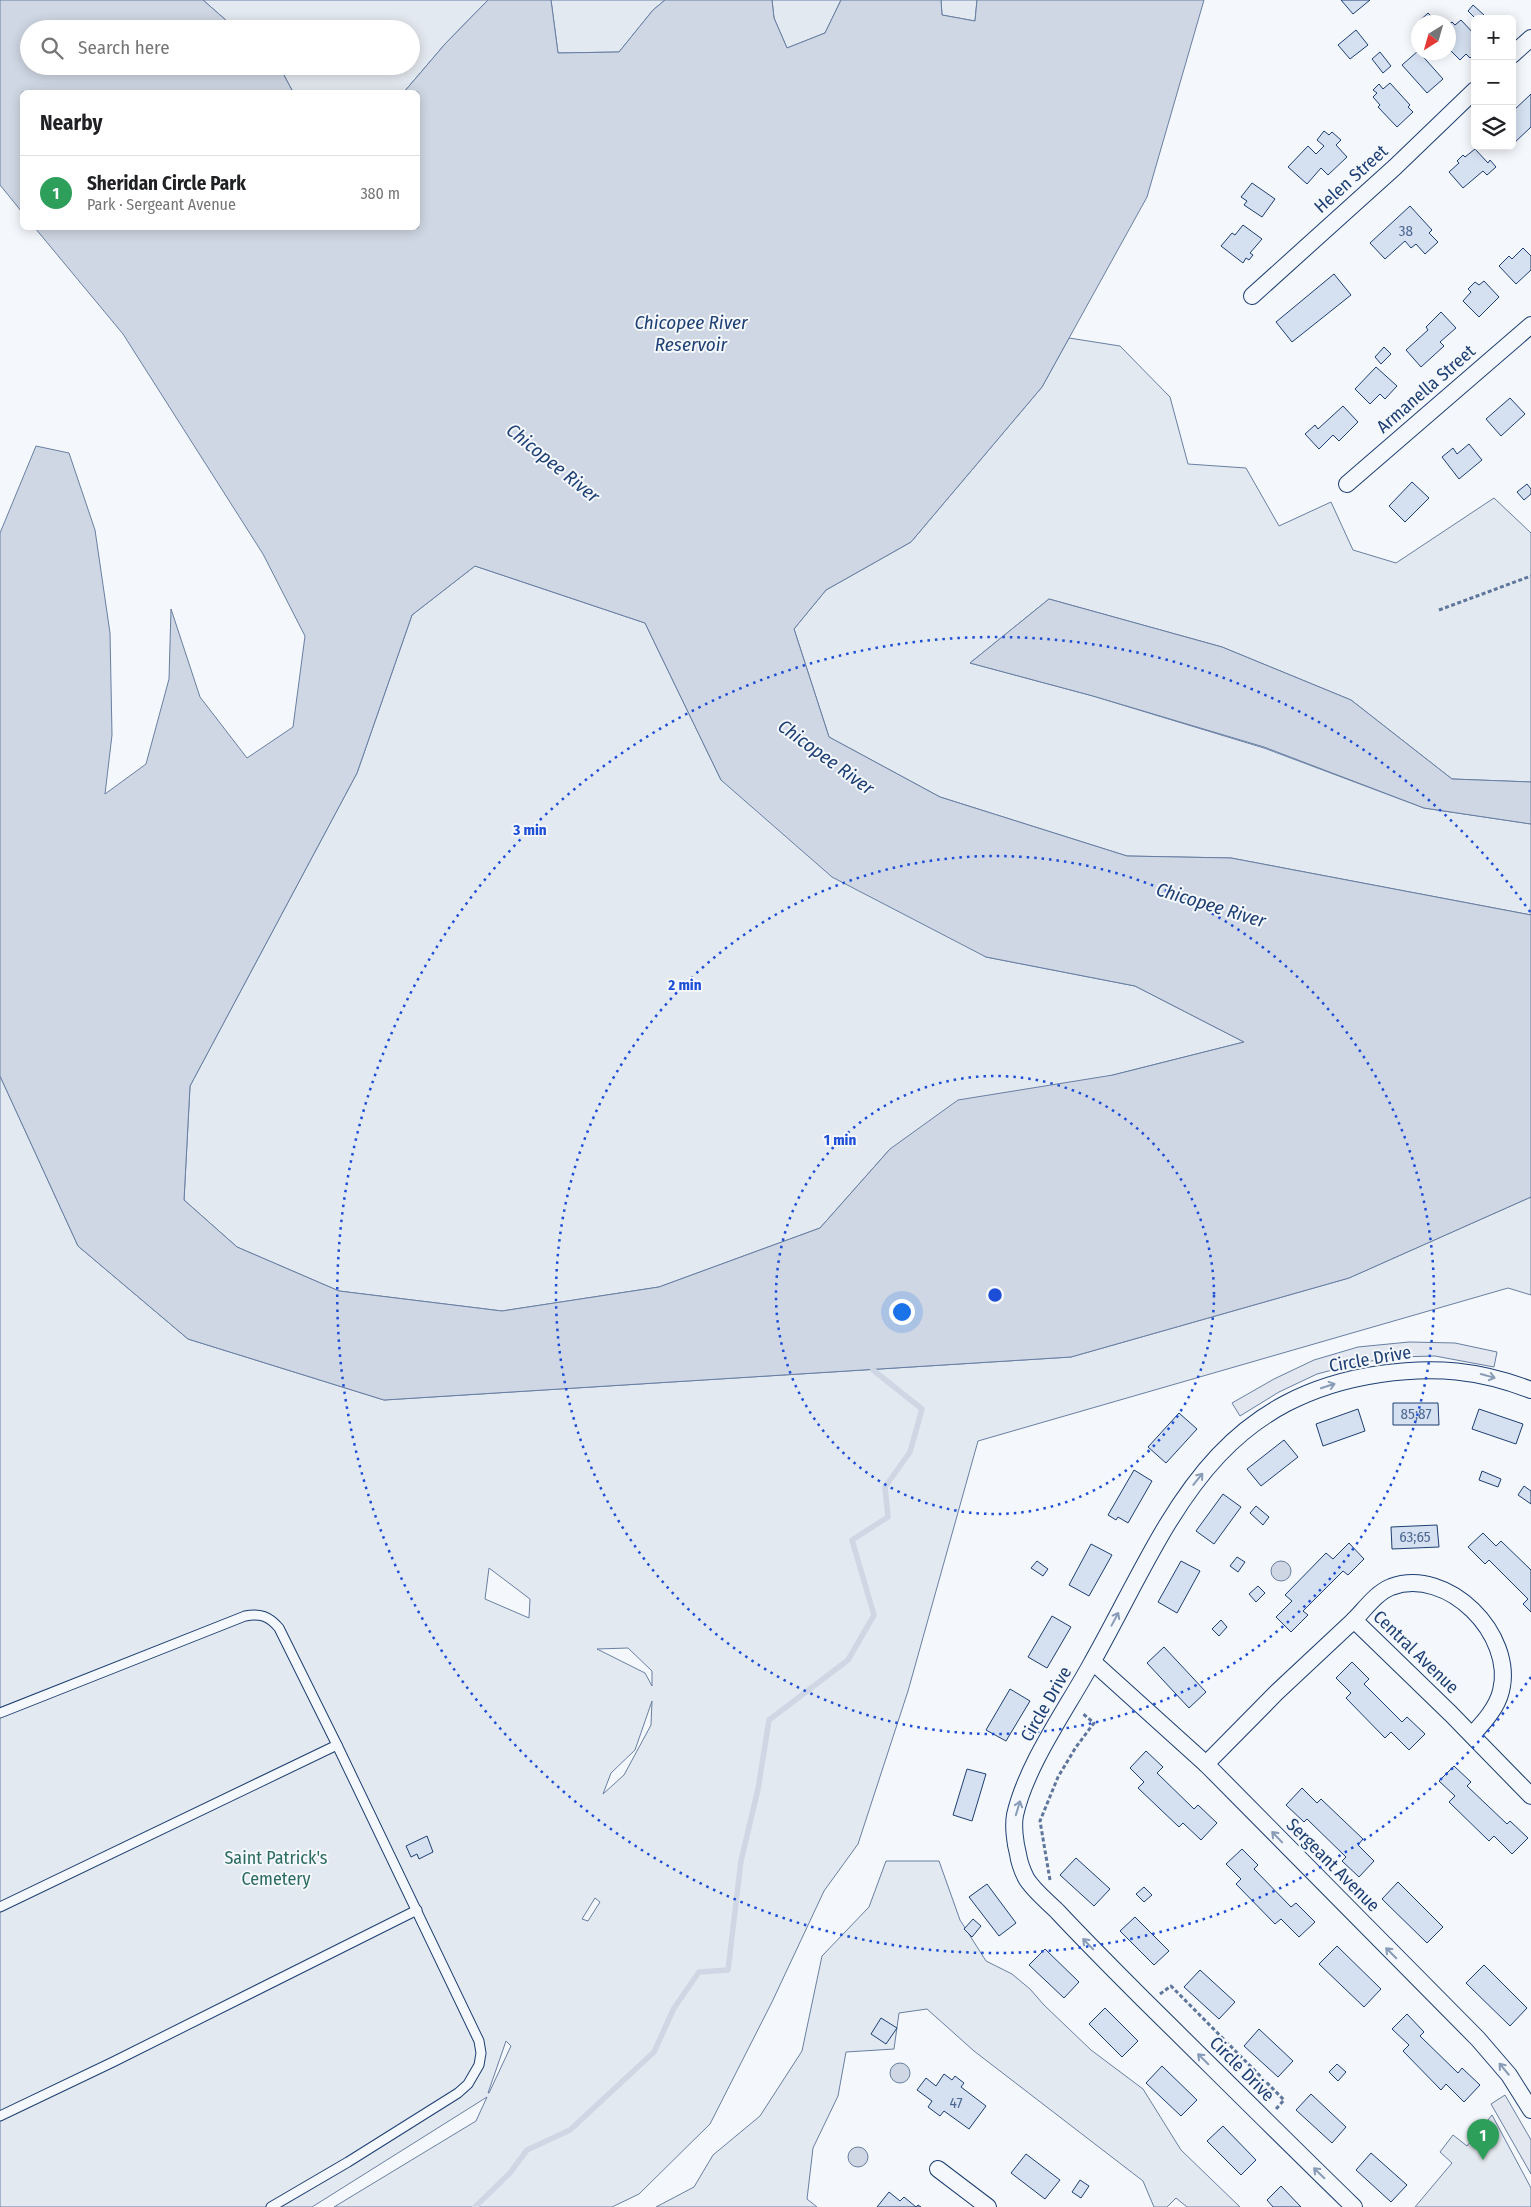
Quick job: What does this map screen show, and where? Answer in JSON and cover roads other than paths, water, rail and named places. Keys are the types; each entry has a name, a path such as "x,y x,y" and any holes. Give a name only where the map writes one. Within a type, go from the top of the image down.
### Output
{"street":[{"path":"1516,51 1531,38"},
{"name":"Helen Street","path":"1252,296 1395,168 1471,94"},
{"name":"Armanella Street","path":"1347,484 1531,325"},
{"name":"Circle Drive","path":"1354,2207 1088,1945 1027,1879 1018,1854 1014,1819 1021,1796 1038,1758 1093,1662 1143,1566 1188,1492 1220,1453 1239,1436 1282,1406 1305,1394 1332,1384 1360,1377 1419,1370 1449,1370 1479,1373 1506,1380 1531,1390"},
{"path":"1354,1620 1376,1596 1389,1588 1416,1583 1448,1593 1476,1614 1493,1637 1499,1650 1503,1678 1501,1692 1496,1704 1472,1735"},
{"name":"Central Avenue","path":"1206,1764 1354,1620 1472,1735 1531,1796"},
{"name":"Sergeant Avenue","path":"1093,1662 1206,1764 1478,2039 1509,2075 1531,2110"},
{"path":"938,2169 988,2207"}],"lane":[{"path":"0,1713 245,1616 256,1614 273,1621 279,1628 417,1910 479,2041 481,2052 475,2075 458,2093 348,2162 271,2207"},
{"path":"0,1907 337,1745"},
{"path":"0,2116 113,2062 417,1910"}],"water":[{"path":"0,0 203,0 226,20 20,20 20,75 284,75 292,90 20,90 20,210 0,185"},
{"name":"Chicopee River Reservoir","path":"488,0 551,0 558,53 619,52 653,10 665,0 772,0 774,18 787,48 825,33 841,0 941,0 942,15 975,21 977,0 1204,0 1147,197 1042,387 911,542 826,590 794,629 829,737 940,797 1127,856 1231,858 1531,915 1531,1197 1349,1278 1071,1357 384,1400 188,1339 78,1246 0,1076 0,533 36,446 69,453 95,530 110,633 112,735 105,794 146,764 169,679 171,609 200,697 247,758 293,727 305,636 263,554 123,334 37,230 420,230 420,90 406,90 445,44","holes":["475,566 645,623 721,780 832,877 986,957 1135,986 1244,1042 1113,1075 958,1100 890,1149 820,1228 659,1287 502,1311 339,1291 237,1247 184,1200 190,1086 357,773 412,615"]},
{"path":"1049,599 1222,647 1351,700 1452,779 1531,782 1531,824 1424,808 1264,747 1093,696 970,663"},
{"path":"1281,1561 1288,1564 1291,1571 1288,1578 1281,1581 1274,1578 1271,1571 1274,1564"},
{"path":"900,2063 907,2066 910,2073 907,2080 900,2083 893,2080 890,2073 893,2066"},
{"path":"858,2147 865,2150 868,2157 865,2164 858,2167 851,2164 848,2157 851,2150"}],"waterway":[{"path":"475,2207 509,2174 527,2150 570,2130 654,2052 674,2008 699,1972 728,1970 741,1861 758,1789 769,1720 848,1660 874,1615 852,1540 888,1517 885,1487 910,1452 922,1409 873,1370"}],"place":[{"name":"Sheridan Circle Park","path":"1483,2160"}],"water label":[{"name":"Chicopee River","path":"553,463"},
{"name":"Chicopee River","path":"826,757"},
{"name":"Chicopee River","path":"1211,905"}],"park label":[{"name":"Saint Patrick's Cemetery","path":"276,1868"}]}
